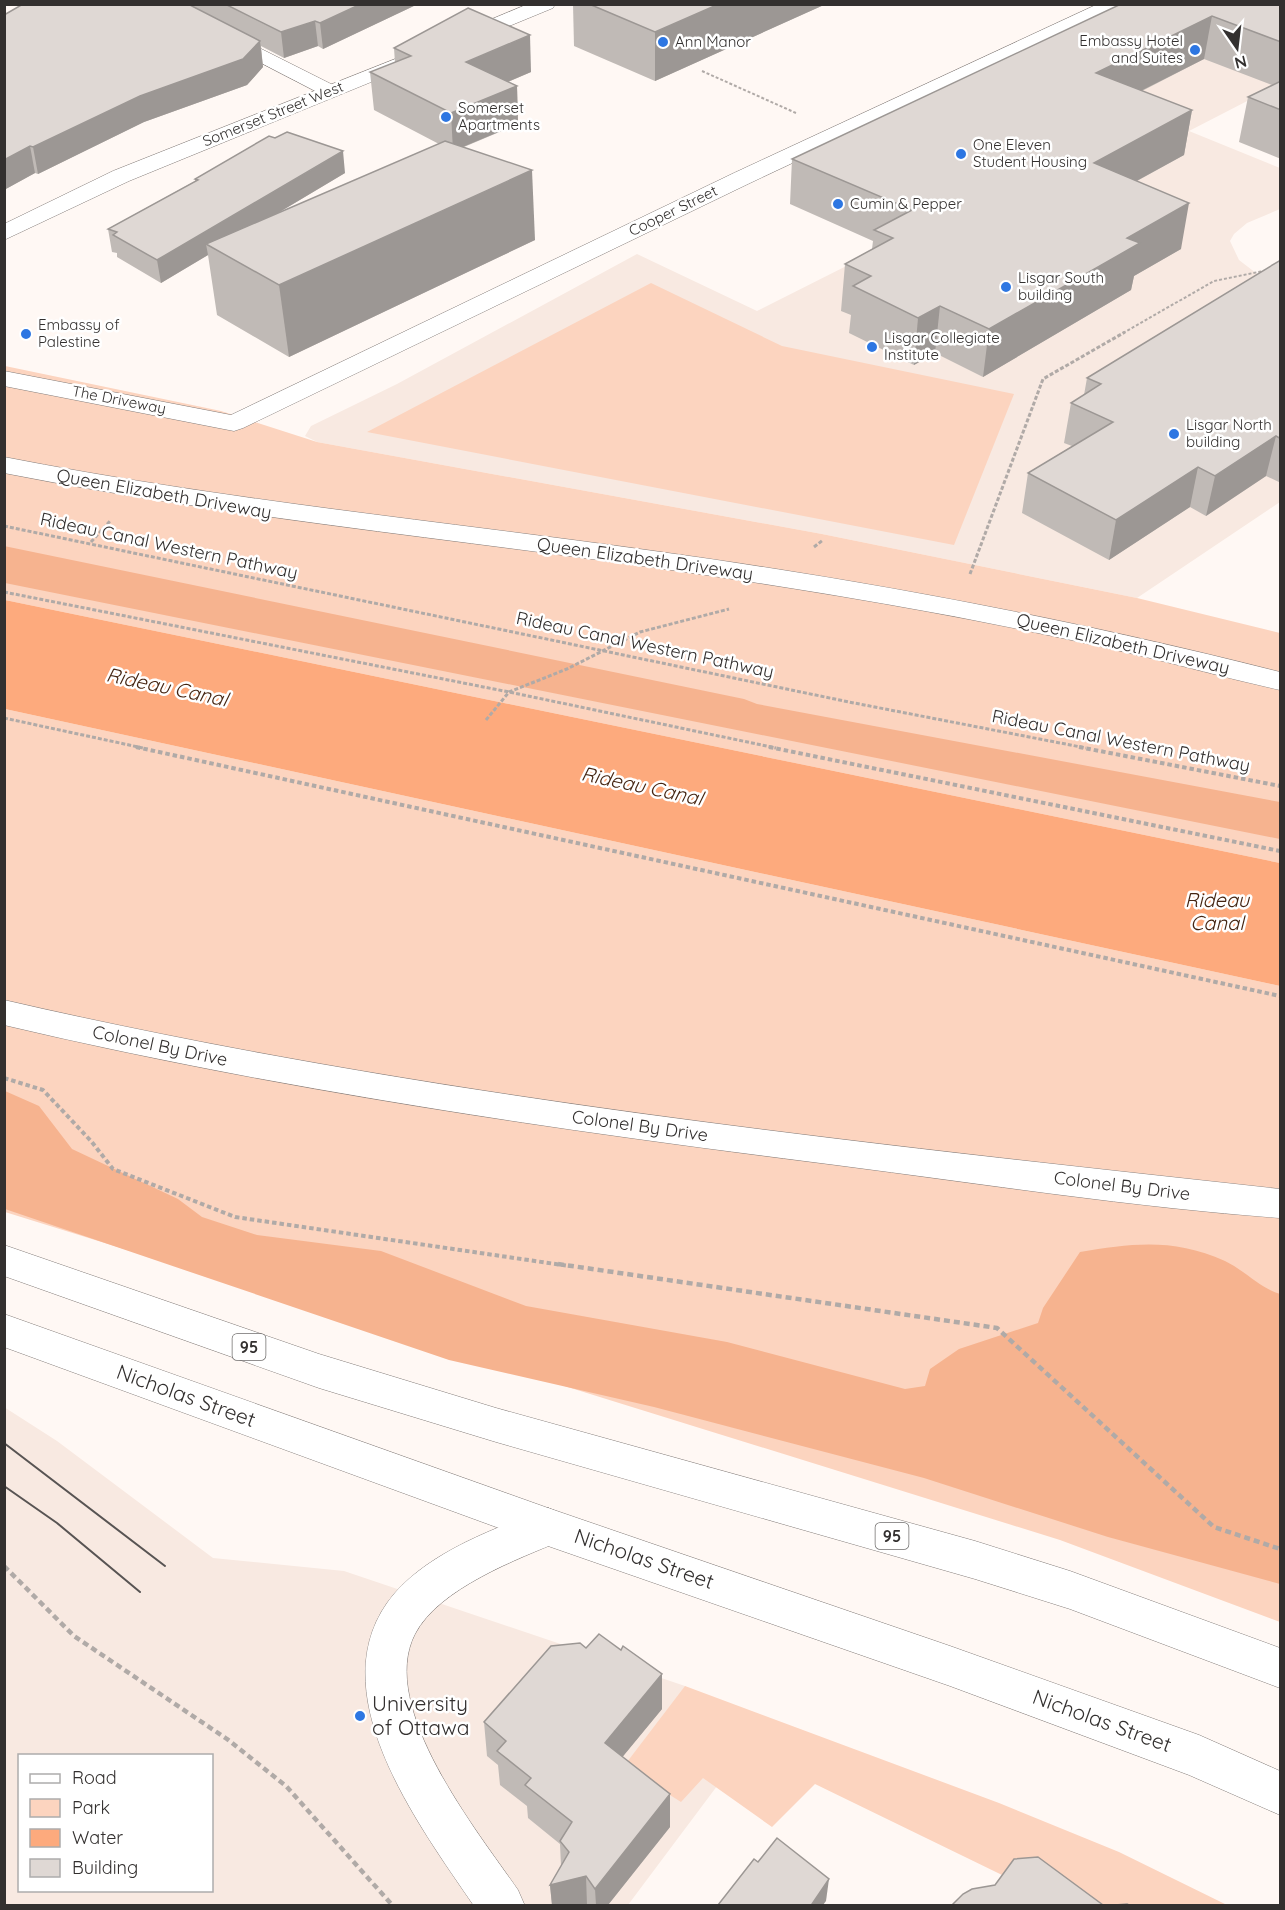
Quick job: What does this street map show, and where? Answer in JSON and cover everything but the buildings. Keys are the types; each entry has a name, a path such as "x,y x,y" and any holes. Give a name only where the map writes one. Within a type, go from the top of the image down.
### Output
{"street":[{"path":"156,4 330,92"},
{"name":"Somerset Street West","path":"4,233 121,176 546,4"},
{"name":"Cooper Street","path":"234,423 742,178 1115,4"},
{"name":"The Driveway","path":"4,378 234,423"},
{"name":"Queen Elizabeth Driveway","path":"4,465 233,507 634,557 779,578 957,608 1089,634 1281,681"},
{"name":"Colonel By Drive","path":"4,1012 213,1058 437,1098 905,1161 1281,1204"},
{"name":"95","path":"4,1260 318,1371 507,1428 975,1560 1070,1590 1281,1668"},
{"name":"Nicholas Street","path":"4,1330 548,1527 950,1666 1199,1757 1281,1793"},
{"path":"502,1905 437,1809 397,1736 387,1695 385,1667 388,1645 398,1624 419,1598 448,1576 491,1551 548,1527"}],"path":[{"path":"702,71 800,115"},
{"path":"957,608 1043,379 1214,281 1270,270"},
{"name":"Rideau Canal Western Pathway","path":"4,526 604,649 849,702 1281,786"},
{"path":"91,543 104,528"},
{"path":"4,592 509,692 1098,816 1281,851"},
{"path":"486,720 509,692 567,669 604,649"},
{"path":"4,718 788,891 996,933 1281,996"},
{"path":"4,1078 43,1090 91,1141 113,1169 235,1217 997,1328 1214,1527 1281,1549"},
{"path":"4,1566 74,1636 227,1739 286,1785 393,1905"}],"shaded area":[{"name":"Lisgar Collegiate Institute","path":"1174,5 1280,84 1189,131 1280,168 1280,209 1247,223 1234,234 1230,241 1239,260 1265,280 1280,284 1280,502 1137,598 822,534 317,442 305,436 311,426 397,384 637,254 757,311 888,245 1036,66"},
{"path":"4,546 744,699 757,704 1280,802 1280,839 5,583"},
{"path":"5,1091 39,1106 72,1149 178,1199 202,1217 257,1235 381,1251 526,1306 727,1342 905,1389 925,1386 930,1369 959,1349 1038,1323 1043,1308 1080,1252 1118,1246 1153,1244 1188,1249 1225,1261 1266,1288 1280,1294 1280,1584 1108,1537 924,1478 654,1407 449,1360 5,1209"},
{"name":"University of Ottawa","path":"4,1407 57,1441 213,1558 344,1571 685,1686 747,1746 628,1905 5,1905"}],"green space":[{"path":"651,283 782,346 1014,394 954,545 367,432"},
{"path":"5,366 221,411 317,442 822,534 1137,598 1280,633 1280,863 5,600"},
{"path":"5,709 1280,986 1280,1622 1060,1540 5,1212"},
{"path":"685,1686 999,1803 1119,1852 1227,1905 1064,1905 815,1784 772,1827 703,1778 681,1802 624,1766"}],"water":[{"name":"Rideau Canal","path":"5,600 1280,863 1280,986 5,709"}],"tram line":[{"path":"4,1443 165,1566"},
{"path":"4,1486 57,1523 140,1592"}],"place":[{"name":"Ann Manor","path":"663,42"},
{"name":"Embassy Hotel and Suites","path":"1195,50"},
{"name":"Somerset Apartments","path":"446,117"},
{"name":"One Eleven Student Housing","path":"961,154"},
{"name":"Cumin & Pepper","path":"838,204"},
{"name":"Lisgar South building","path":"1006,287"},
{"name":"Embassy of Palestine","path":"26,334"},
{"name":"Lisgar Collegiate Institute","path":"872,347"},
{"name":"Lisgar North building","path":"1174,434"},
{"name":"University of Ottawa","path":"360,1716"}]}
